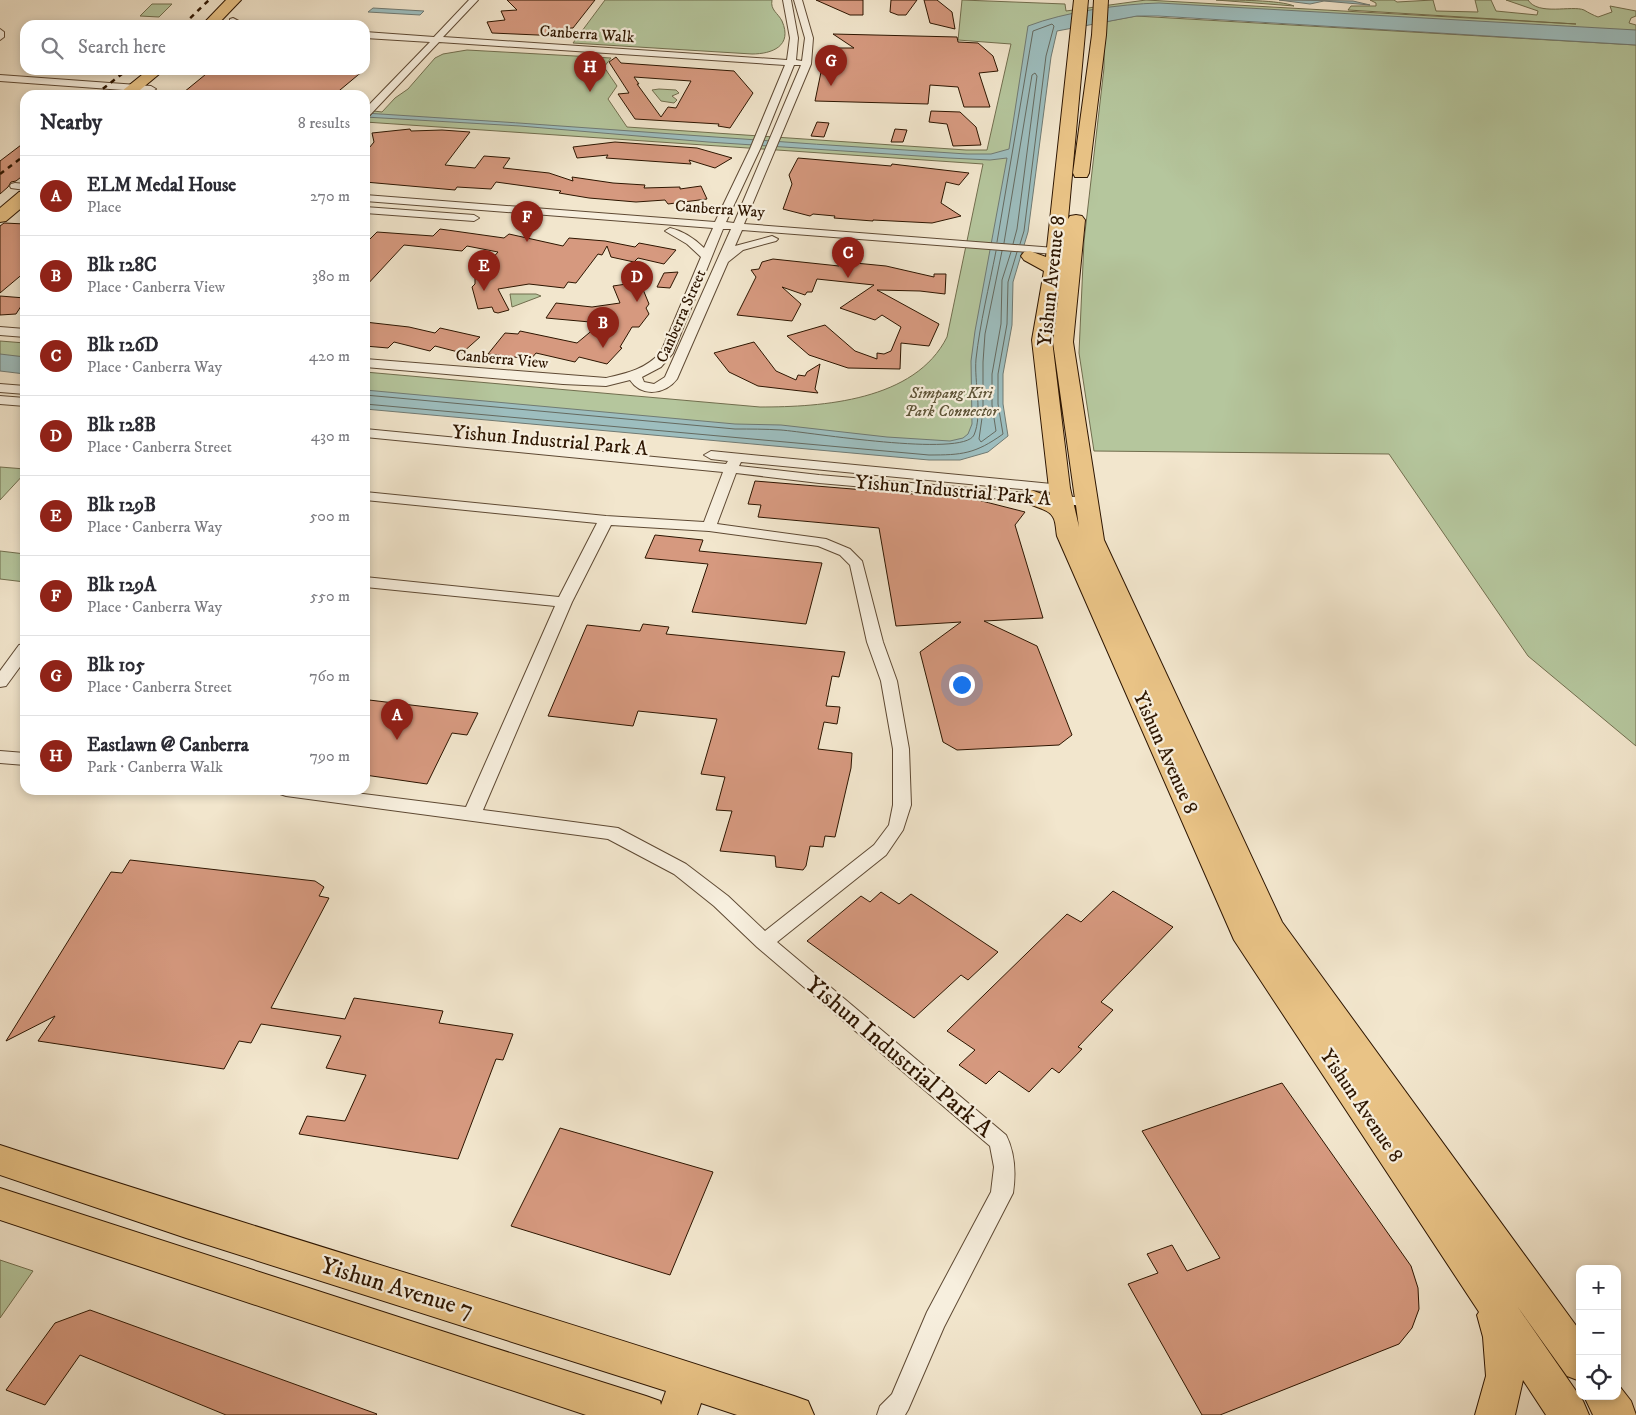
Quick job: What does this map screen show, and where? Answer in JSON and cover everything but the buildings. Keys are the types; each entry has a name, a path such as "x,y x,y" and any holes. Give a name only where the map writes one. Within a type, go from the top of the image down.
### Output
{"main road":[{"path":"214,20 234,0"},
{"path":"236,20 249,0"},
{"name":"Yishun Avenue 8","path":"1081,0 1076,35 1064,175 1060,255 1069,536 1244,932 1568,1415"},
{"path":"1080,185 1099,35 1101,0"},
{"path":"137,87 163,75"},
{"path":"0,198 20,193"},
{"path":"0,217 20,194"},
{"name":"Yishun Avenue 8","path":"1078,204 1060,255 1042,340 1069,494 1092,540 1270,928 1576,1357"},
{"path":"1031,253 1060,255"},
{"path":"1040,482 1069,494 1055,507 1030,491 1040,482"},
{"name":"Yishun Avenue 7","path":"0,1160 186,1222 600,1350 683,1398 794,1415"},
{"name":"Yishun Avenue 7","path":"0,1204 485,1364 646,1415"},
{"path":"1493,1302 1502,1338 1505,1376 1495,1415"},
{"path":"1606,1400 1617,1415"}],"street":[{"path":"370,96 421,41 463,0"},
{"path":"370,111 474,0"},
{"name":"Canberra Street","path":"787,0 794,38 790,64 755,149 717,230 667,353 657,364 637,375 635,379 639,385 650,389 661,387 671,379 724,260 773,138 805,66 809,38 798,0"},
{"path":"402,38 435,27"},
{"path":"444,31 458,40"},
{"path":"0,32 0,38"},
{"name":"Canberra Walk","path":"370,35 421,41"},
{"name":"Canberra Walk","path":"370,40 421,41 472,46 790,64"},
{"name":"Canberra Walk","path":"436,42 458,40 753,59 805,66"},
{"path":"388,41 407,48"},
{"path":"422,55 444,48 472,46"},
{"path":"753,59 782,53 794,46"},
{"path":"0,78 137,87"},
{"name":"Canberra Way","path":"370,198 679,222 717,230"},
{"path":"679,222 696,218 728,205"},
{"path":"745,208 758,225 773,234"},
{"name":"Canberra Way","path":"370,210 670,231 736,231 1031,253"},
{"path":"670,231 691,242 706,256"},
{"path":"724,260 740,248 773,234"},
{"path":"0,331 20,333"},
{"name":"Canberra View","path":"370,363 606,382 637,375"},
{"path":"0,388 20,390"},
{"path":"0,400 20,402"},
{"name":"Yishun Industrial Park A","path":"370,424 733,463 819,479 1030,491"},
{"name":"Yishun Industrial Park A","path":"370,433 733,463"},
{"path":"709,527 733,463"},
{"path":"370,496 606,520 709,527 821,542 845,552 857,564 875,642 890,682 901,749 902,805 897,826 880,850 764,942"},
{"path":"472,814 564,602 606,520"},
{"path":"370,583 564,602"},
{"path":"0,682 20,656"},
{"path":"0,757 20,759"},
{"name":"Yishun Industrial Park A","path":"325,795 612,833 680,870 721,901 764,942 999,1141 1005,1161 1006,1176 1002,1193 935,1320 897,1411"}],"green space":[{"path":"605,0 772,0 773,9 782,21 785,37 779,47 759,54 573,43"},
{"name":"Simpang Kiri Park Connector","path":"962,0 1065,4 1066,11 1146,0 1576,24 1348,10 1351,6 1376,6 1376,3 1370,0 1394,0 1397,2 1433,0 1436,11 1478,12 1475,0 1491,0 1496,11 1537,15 1538,11 1506,0 1528,0 1539,8 1579,9 1598,17 1612,12 1610,6 1636,11 1636,16 1631,18 1629,23 1636,25 1636,36 1145,7 1040,33 994,431 955,451 370,398 370,372 760,407 785,407 838,402 865,396 890,387 913,375 932,358 947,337 983,164 370,122 370,111 382,112 395,98 408,89 435,58 443,54 467,50 611,58 604,67 617,86 608,99 627,127 987,150 1011,44 958,40"},
{"path":"1216,0 1268,1 1294,6"},
{"path":"152,4 172,4 159,17 140,16"},
{"path":"1136,16 1636,45 1636,746 1528,656 1389,454 1094,451 1079,353 1084,241 1104,68 1104,22"},
{"path":"652,90 676,90 679,93 672,96 677,100 674,103 661,101"},
{"path":"510,294 536,294 541,296 512,307"},
{"path":"0,341 20,343 20,367 0,365"},
{"path":"0,467 20,469 20,478 0,500"},
{"path":"0,551 20,553 20,581 0,579"},
{"path":"0,1260 33,1271 0,1318"}],"water":[{"path":"1279,0 1353,1 1370,5 1324,1 1310,4"},
{"path":"1159,3 1636,30 1636,45 1158,16 1137,16 1057,31 1051,57 1028,232 1013,282 1012,325 1003,374 1003,404 1008,436 988,452 960,460 929,460 370,409 370,390 735,424 781,425 887,437 950,441 963,438 968,434 972,424 971,361 1007,158 990,160 949,158 708,142 520,126 370,117 370,113 967,154 991,154 1009,149 1028,26 1058,17 1127,5"},
{"path":"373,8 424,11 420,15 368,12"},
{"path":"0,354 20,356 20,373 0,371"}],"railway":[{"path":"188,20 209,0"},
{"path":"101,90 121,75"},
{"path":"0,174 20,159"}],"place":[{"name":"Blk 105","path":"831,86"},
{"name":"Eastlawn @ Canberra","path":"590,92"},
{"name":"Blk 129A","path":"527,242"},
{"name":"Blk 126D","path":"848,278"},
{"name":"Blk 129B","path":"484,291"},
{"name":"Blk 128B","path":"637,302"},
{"name":"Blk 128C","path":"603,348"},
{"name":"ELM Medal House","path":"397,740"}]}
